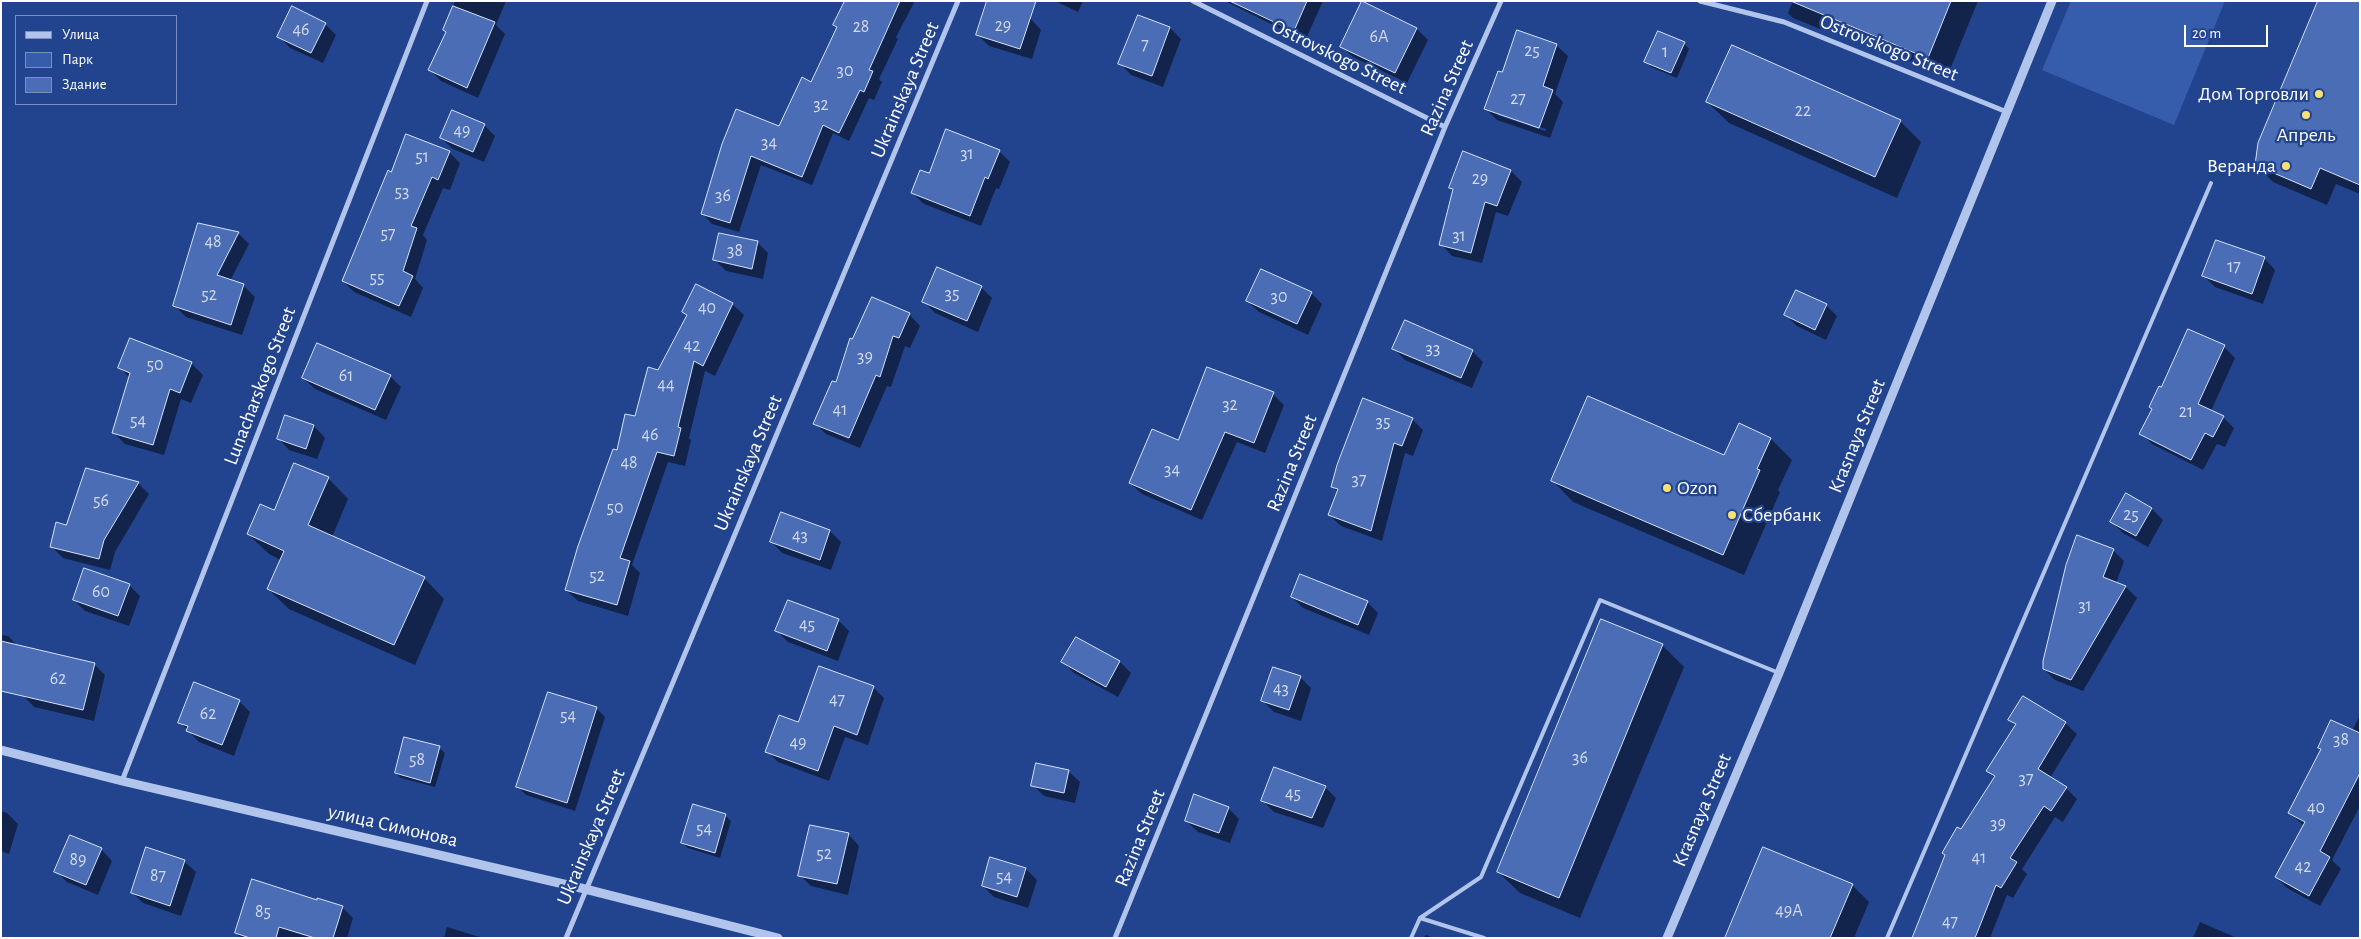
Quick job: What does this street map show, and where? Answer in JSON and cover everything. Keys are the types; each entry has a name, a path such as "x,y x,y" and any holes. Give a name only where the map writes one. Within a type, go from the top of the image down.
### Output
{"street":[{"name":"Lunacharskogo Street","path":"122,782 427,1"},
{"name":"Ukrainskaya Street","path":"566,938 958,1"},
{"name":"Ostrovskogo Street","path":"1193,1 1445,127"},
{"name":"Razina Street","path":"1115,938 1445,127 1502,1"},
{"name":"Ostrovskogo Street","path":"1700,1 1784,22 2008,112"},
{"name":"Krasnaya Street","path":"1668,938 1779,673 2052,1"},
{"name":"улица Симонова","path":"1,750 122,782 585,889 778,938"}],"lane":[{"path":"1887,938 2212,183"},
{"path":"1411,938 1420,918 1481,877 1600,600 1779,673"},
{"path":"1420,918 1484,938"}],"green space":[{"path":"2071,1 2225,1 2174,125 2042,70"}],"building":[{"path":"845,1 900,1 869,70 873,71 864,92 860,90 839,133 823,125 802,177 751,156 730,223 701,214 722,144 736,109 779,126 802,77 811,82 837,27 833,25"},
{"path":"987,1 1036,1 1020,49 976,35"},
{"path":"1230,1 1307,1 1294,31"},
{"path":"1362,1 1417,28 1395,73 1340,47"},
{"path":"1791,1 1951,1 1928,58"},
{"name":"Дом Торговли","path":"2318,1 2360,1 2360,185 2320,168 2311,189 2255,165 2258,143"},
{"path":"292,6 326,23 311,53 277,37"},
{"path":"453,6 495,22 467,88 428,70 446,32 443,30"},
{"path":"1138,15 1170,27 1152,76 1118,64"},
{"path":"1517,30 1557,44 1543,86 1553,90 1539,128 1484,109 1498,71 1502,72"},
{"path":"1658,31 1685,42 1671,73 1644,62"},
{"path":"1732,45 1901,120 1875,177 1706,102"},
{"path":"452,110 485,124 473,152 440,138"},
{"path":"946,129 1000,150 988,179 985,177 970,216 911,193 920,170 929,173"},
{"path":"406,134 450,151 438,180 432,177 411,226 417,228 403,271 413,276 399,306 342,281 388,170 391,172"},
{"path":"1463,151 1511,170 1497,206 1485,202 1471,253 1439,245 1453,189 1449,188"},
{"path":"198,223 239,232 217,275 244,284 231,325 173,306"},
{"path":"719,233 758,241 752,269 713,260"},
{"path":"2216,240 2265,257 2252,294 2202,276"},
{"path":"937,267 982,286 967,321 922,302"},
{"path":"1261,269 1312,292 1297,324 1246,301"},
{"path":"696,284 733,303 703,366 694,361 678,427 681,428 674,456 657,452 620,558 630,561 617,605 565,590 578,546 613,449 617,450 625,414 635,416 648,367 658,370 687,315 682,312"},
{"path":"1796,290 1827,304 1815,330 1784,315"},
{"path":"872,297 910,313 899,338 893,336 880,377 876,375 849,438 813,424 832,381 836,382 850,338 852,339"},
{"path":"1405,320 1473,350 1461,378 1392,349"},
{"path":"2188,329 2225,345 2198,404 2224,416 2213,437 2205,433 2191,460 2139,434 2152,409 2149,407 2159,386 2161,387"},
{"path":"130,338 192,362 180,393 170,389 153,445 112,433 130,373 118,368"},
{"path":"317,343 391,375 375,410 302,378"},
{"path":"1207,367 1274,392 1254,443 1225,432 1191,510 1129,483 1152,429 1178,440"},
{"path":"1588,396 1724,455 1739,423 1771,438 1757,469 1760,470 1723,555 1551,481"},
{"path":"1363,398 1413,418 1402,446 1394,443 1371,531 1328,515 1338,489 1331,487 1337,465"},
{"path":"285,415 314,425 306,449 277,439"},
{"path":"294,463 329,477 308,525 425,577 394,645 267,589 284,551 247,534 260,504 274,510"},
{"path":"86,468 139,482 104,540 99,559 50,547 56,522 66,525"},
{"path":"2126,493 2152,508 2136,536 2110,522"},
{"path":"781,512 830,530 820,560 770,542"},
{"path":"2077,535 2114,549 2103,577 2126,586 2071,680 2043,669 2043,661 2066,565"},
{"path":"84,568 130,584 118,616 73,600"},
{"path":"1300,574 1368,601 1358,625 1291,597"},
{"path":"788,600 839,619 827,651 775,631"},
{"path":"1601,619 1663,644 1559,898 1497,872"},
{"path":"1076,637 1120,661 1106,687 1061,662"},
{"path":"1,641 95,663 83,710 1,691"},
{"path":"819,666 874,686 857,735 834,726 818,771 765,752 779,715 798,722"},
{"path":"1273,667 1301,676 1289,710 1261,701"},
{"path":"194,682 240,700 222,745 186,731 188,726 178,723"},
{"path":"548,692 597,707 567,803 516,787"},
{"path":"2023,696 2066,722 2038,769 2067,787 2051,811 2044,806 2010,858 2017,862 2001,888 1996,885 1975,938 1912,938 1945,855 1942,853 1957,827 1961,829 1995,776 1986,771 2016,724 2008,720"},
{"path":"2331,720 2360,733 2360,773 2320,851 2330,857 2309,896 2275,877 2305,822 2288,813 2321,749 2318,748"},
{"path":"404,737 440,746 430,783 395,773"},
{"path":"1036,763 1069,770 1064,793 1031,786"},
{"path":"1274,767 1326,786 1312,818 1261,801"},
{"path":"1194,794 1229,807 1219,833 1185,821"},
{"path":"693,804 726,814 715,853 681,843"},
{"path":"810,825 849,833 837,884 798,876"},
{"path":"70,835 102,848 86,885 54,872"},
{"path":"146,847 185,860 170,906 131,893"},
{"path":"1763,847 1853,884 1830,938 1725,938"},
{"path":"990,857 1026,868 1017,897 982,886"},
{"path":"252,879 317,900 317,898 343,906 333,938 315,938 279,927 276,938 250,938 235,933"}],"place":[{"name":"Дом Торговли","path":"2319,94"},
{"name":"Апрель","path":"2306,115"},
{"name":"Веранда","path":"2286,166"},
{"name":"Ozon","path":"1667,488"},
{"name":"Сбербанк","path":"1732,515"}]}
